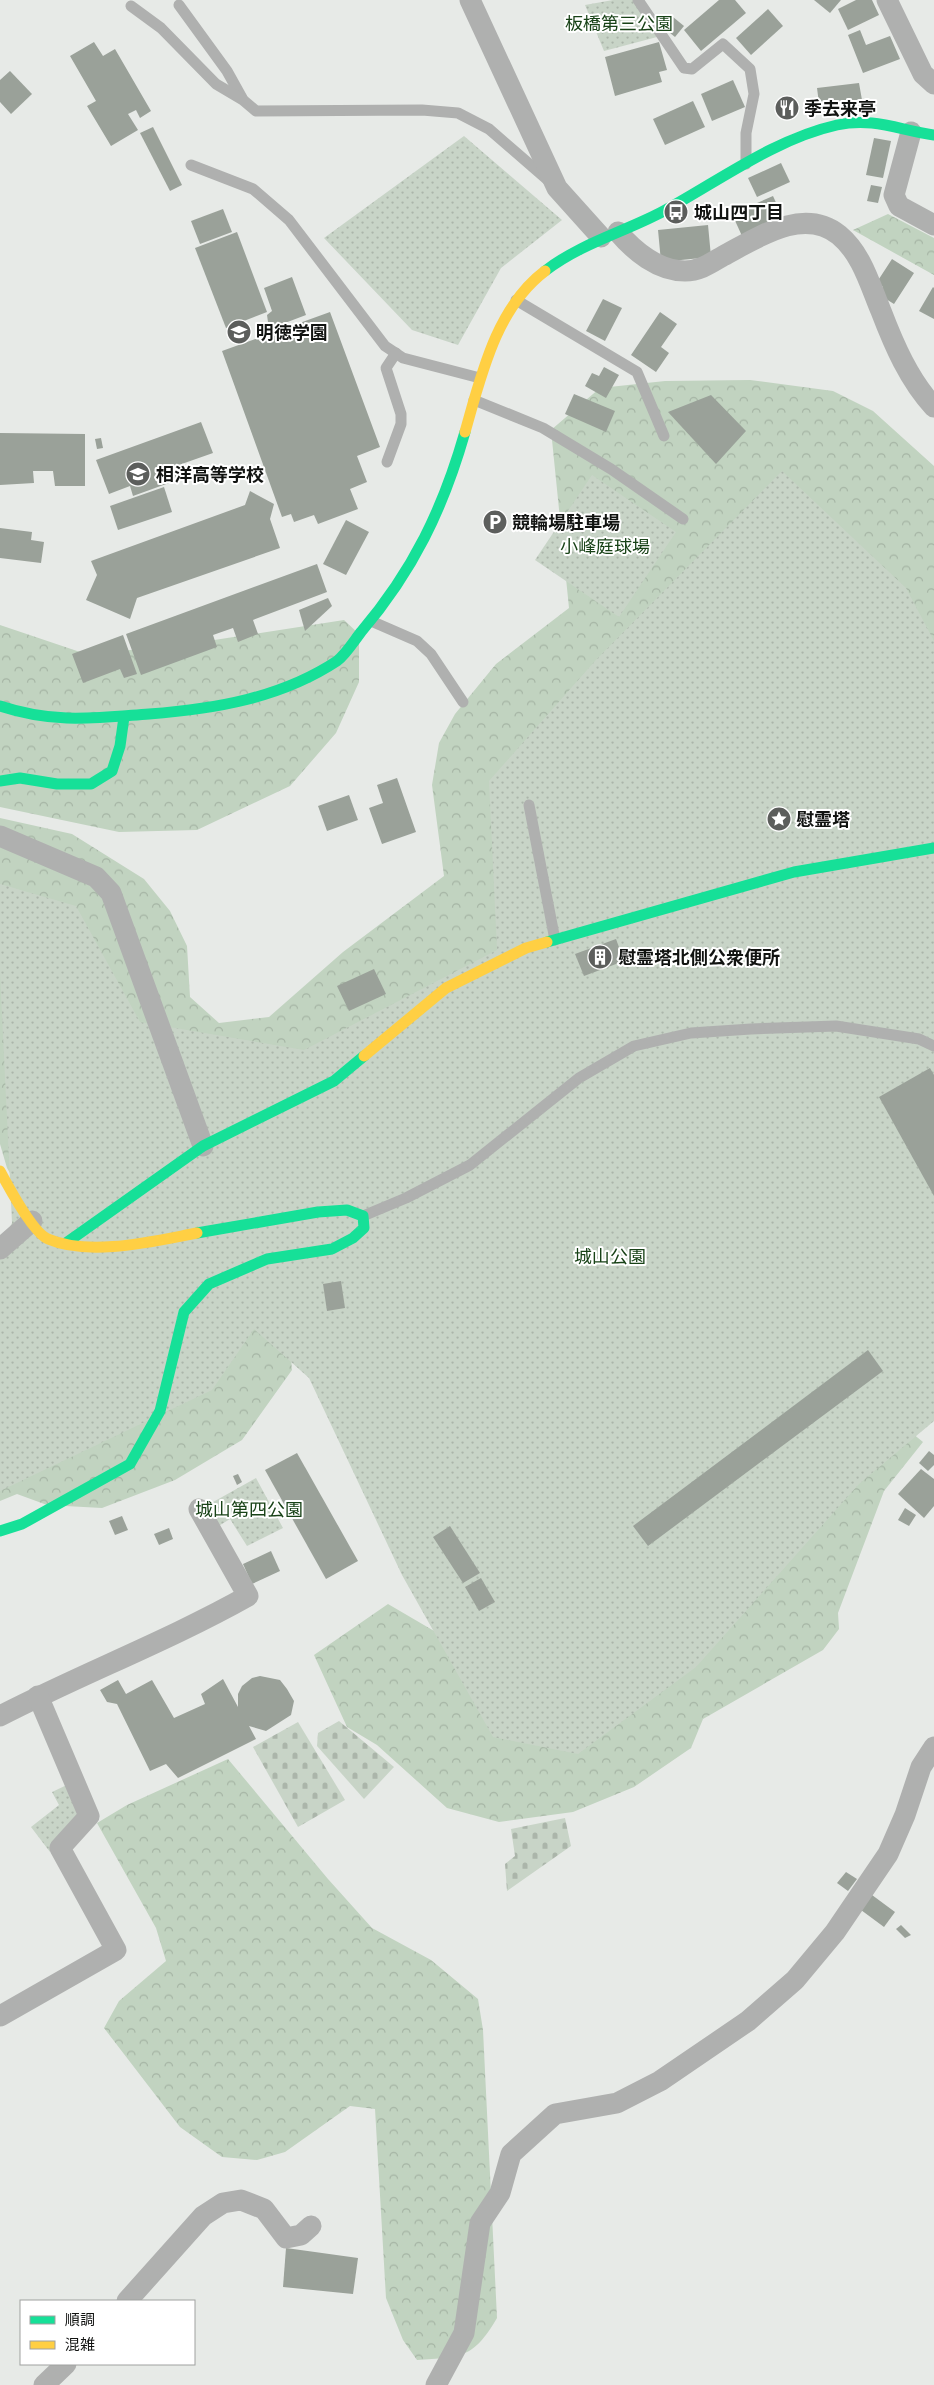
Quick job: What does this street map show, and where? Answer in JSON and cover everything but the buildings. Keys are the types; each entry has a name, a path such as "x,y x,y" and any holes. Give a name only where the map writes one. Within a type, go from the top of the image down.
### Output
{"street":[{"path":"470,0 558,188 609,235 647,259 664,267 684,271 700,269 750,242 792,224 812,222 838,234 859,259 898,353 926,399 934,407"},
{"path":"887,0 923,74 934,84"},
{"path":"0,706 27,714 72,720 197,710 278,692 338,660 371,620 411,564 432,525 451,480 480,378 506,315 532,281 557,261 797,137 838,125 875,122 912,132 934,135"},
{"path":"912,132 894,195 899,206 934,225"},
{"path":"0,781 20,778 57,784 91,784 112,771 120,746 124,717"},
{"path":"0,836 96,878 111,893 203,1146"},
{"path":"66,1243 203,1146 334,1081 446,988 526,948 794,872 934,848"},
{"path":"0,1171 17,1204 48,1239 91,1248 143,1243 318,1212 347,1210 363,1216 364,1228 353,1238 332,1249 268,1259 209,1284 184,1312 160,1410 130,1464 22,1524 0,1530"},
{"path":"0,1249 32,1221"},
{"path":"0,1716 38,1696 213,1616 248,1596 199,1509"},
{"path":"0,2016 116,1950 60,1848 89,1816 38,1696"},
{"path":"436,2385 464,2333 480,2222 500,2194 511,2154 555,2114 617,2103 660,2080 748,2021 795,1980 835,1932 888,1854 921,1767 934,1747"},
{"path":"129,2300 203,2216 223,2203 241,2200 264,2209 286,2238 301,2235 311,2226"},
{"path":"44,2385 65,2365"}],"lane":[{"path":"638,0 684,68 692,69 723,44 750,69 754,94 746,133 746,165"},
{"path":"179,5 227,71 243,100"},
{"path":"131,6 161,28 216,84 243,100 256,111 422,110 458,113 489,129 558,188"},
{"path":"191,164 253,189 289,220 385,346 403,358 480,378"},
{"path":"516,300 637,372 664,436"},
{"path":"387,462 401,424 401,414 386,368 396,353"},
{"path":"474,400 543,428 611,469 683,519"},
{"path":"371,620 417,641 431,654 463,702"},
{"path":"529,805 555,940"},
{"path":"363,1216 406,1198 470,1165 579,1078 634,1046 662,1038 706,1032 836,1026 919,1039 934,1046"}],"green space":[{"name":"板橋第三公園","path":"613,0 633,0 657,37 604,51 585,5"},
{"path":"464,136 562,220 501,268 458,345 412,330 324,238"},
{"path":"888,214 934,238 934,275 853,230"},
{"path":"750,380 833,391 873,411 934,466 934,1033 283,1259 292,1370 242,1440 175,1480 102,1508 47,1505 17,1494 0,1501 0,1372 100,1325 7,1168 0,1144 0,818 72,834 144,879 170,911 187,946 190,997 219,1023 269,1017 343,952 444,876 432,785 439,743 455,714 496,664 569,608 551,430 600,388 665,381"},
{"name":"城山公園","path":"782,471 906,588 934,641 934,1421 859,1484 696,1667 578,1754 493,1737 402,1575 309,1378 254,1329 212,1390 0,1491 0,1245 12,1223 0,973 0,884 76,906 140,1022 304,1050 497,950 489,781 595,661"},
{"name":"小峰庭球場","path":"592,475 676,532 619,617 535,560"},
{"path":"344,620 359,634 359,682 336,733 290,786 197,830 119,832 0,807 0,625 83,653 163,648"},
{"path":"907,1429 923,1442 884,1491 838,1613 839,1629 823,1650 703,1719 691,1748 634,1787 573,1812 499,1822 447,1808 377,1745 347,1727 314,1655 388,1604 441,1635"},
{"name":"城山第四公園","path":"256,1478 283,1528 247,1546 230,1519 217,1527 206,1506"},
{"path":"339,1721 394,1767 364,1799 317,1746 318,1733"},
{"path":"298,1722 345,1800 298,1827 253,1747"},
{"path":"228,1759 328,1879 372,1928 431,1960 478,1999 483,2030 497,2318 481,2341 473,2349 464,2353 445,2358 417,2360 403,2340 386,2298 375,2109 350,2106 285,2152 257,2160 222,2157 180,2127 104,2028 119,2001 166,1961 156,1928 97,1823 127,1805"},
{"path":"71,1783 85,1814 50,1852 31,1827 59,1805 52,1792"},
{"path":"565,1818 571,1846 507,1891 505,1864 515,1856 511,1829"}],"traffic: fast":[{"path":"545,271 572,253 660,213 746,163 791,140 837,125 862,122 934,135"},
{"path":"0,706 38,715 74,718 174,712 247,700 270,693 316,674 337,661 347,651 396,586 411,562 447,487 465,432"},
{"path":"0,781 20,778 57,784 91,784 112,771 120,746 124,717"},
{"path":"547,942 794,872 934,848"},
{"path":"66,1243 203,1146 334,1081 364,1056"},
{"path":"0,1531 22,1524 130,1464 160,1411 184,1312 209,1284 267,1259 332,1249 353,1238 364,1228 363,1216 347,1210 318,1212 197,1233"}],"traffic: slow":[{"path":"465,432 484,366 502,323 528,286 545,271"},
{"path":"364,1056 446,988 526,948 547,942"},
{"path":"0,1171 28,1219 48,1239 83,1247 102,1247 122,1246 197,1233"}],"place":[{"name":"季去来亭","path":"787,108"},
{"name":"城山四丁目","path":"676,212"},
{"name":"明徳学園","path":"239,332"},
{"name":"相洋高等学校","path":"138,474"},
{"name":"競輪場駐車場","path":"495,522"},
{"name":"慰霊塔","path":"779,819"},
{"name":"慰霊塔北側公衆便所","path":"600,957"}]}
